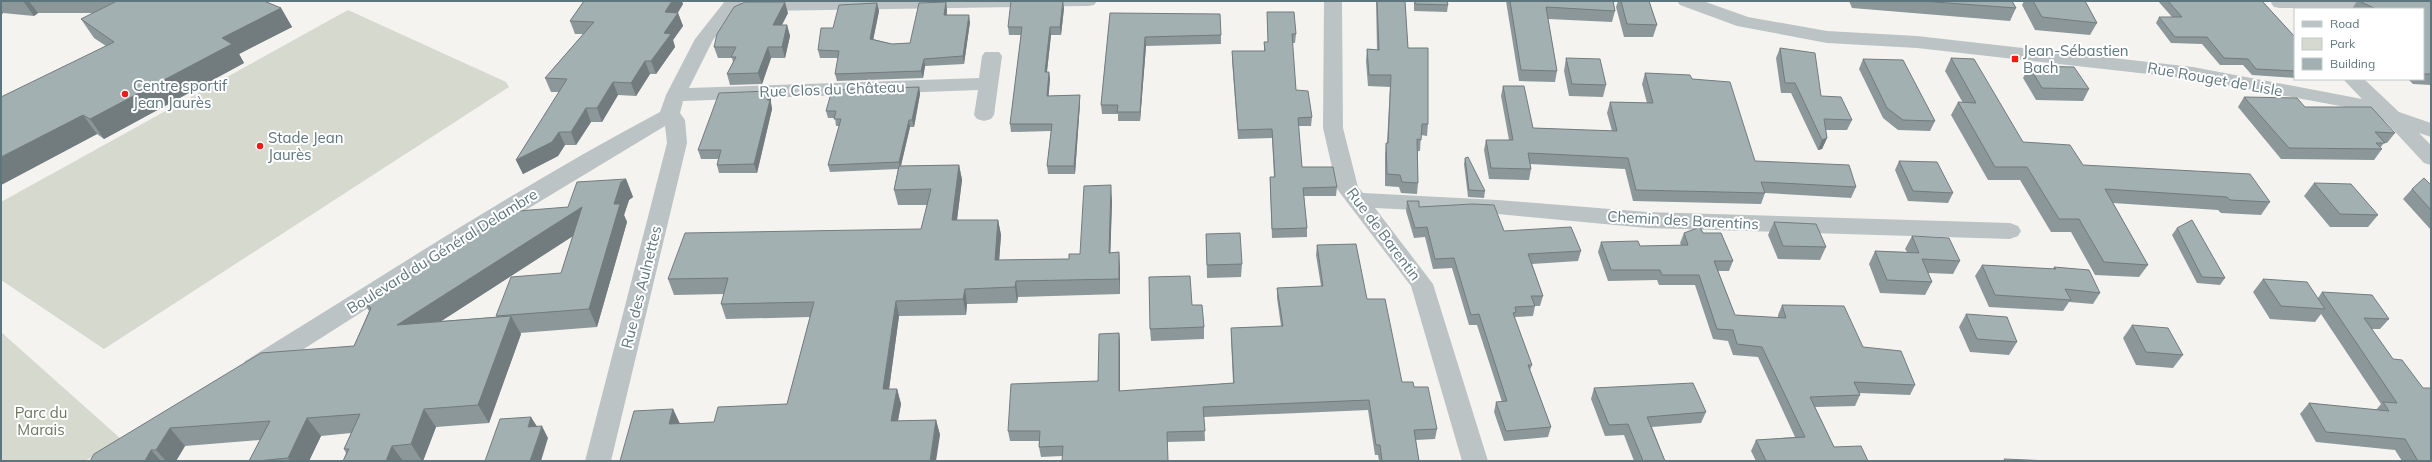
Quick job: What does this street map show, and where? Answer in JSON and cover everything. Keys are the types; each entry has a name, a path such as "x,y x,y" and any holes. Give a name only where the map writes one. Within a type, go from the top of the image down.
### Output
{"street":[{"path":"673,105 704,39 732,4 1088,1"},
{"name":"Rue de Barentin","path":"1333,1 1333,128 1348,189 1422,284 1475,461"},
{"name":"Rue Rouget de Lisle","path":"1686,1 1744,22 1827,37 1917,42 2193,73 2355,103 2431,130"},
{"path":"2279,2 2431,4"},
{"path":"2279,2 2294,17"},
{"path":"984,115 992,56"},
{"path":"2354,80 2391,115 2431,158"},
{"name":"Rue Clos du Château","path":"673,105 988,84"},
{"name":"Boulevard du Général Delambre","path":"234,380 448,246 627,138 673,105"},
{"name":"Rue des Aulnettes","path":"598,461 677,143 673,105"},
{"name":"Chemin des Barentins","path":"1357,200 1498,207 1647,220 2010,231"}],"green space":[{"name":"Stade Jean Jaurès","path":"348,10 506,82 509,87 104,349 1,280 1,202"},
{"name":"Parc du Marais","path":"1,332 121,439 85,461 1,461"}],"building":[{"path":"117,1 264,1 281,8 222,38 232,44 90,119 83,115 1,157 1,97 114,42 81,19"},
{"path":"584,1 672,1 665,12 678,13 664,33 671,34 651,61 645,61 631,83 613,82 597,108 586,108 571,132 559,132 552,142 516,160 567,79 545,78 594,22 570,21"},
{"path":"1011,1 1063,1 1060,27 1050,27 1045,72 1049,72 1047,96 1080,95 1074,166 1047,166 1052,124 1010,124 1022,27 1008,27"},
{"path":"1377,1 1405,1 1408,48 1428,48 1428,124 1422,124 1421,140 1417,139 1418,183 1402,182 1400,175 1387,174 1386,143 1388,143 1391,75 1369,75 1367,49 1379,50"},
{"path":"1415,1 1447,1 1448,5 1415,4"},
{"path":"1510,1 1613,1 1615,11 1546,7 1557,71 1521,70"},
{"path":"1621,1 1649,1 1657,25 1627,24"},
{"path":"1921,1 2012,1 2016,8"},
{"path":"2033,1 2085,1 2097,23 2042,17"},
{"path":"2168,1 2262,1 2294,36 2294,71 2256,69 2248,59 2224,58 2207,37 2175,37 2159,17 2182,17"},
{"path":"2359,1 2431,1 2431,74 2424,74 2424,8 2374,8"},
{"path":"745,2 785,2 773,25 787,25 782,47 768,47 758,73 727,74 736,57 731,57 736,47 714,47 717,34 734,7"},
{"path":"946,2 944,15 969,15 963,56 924,59 921,71 835,74 839,51 818,50 821,28 833,28 839,5 877,3 870,39 892,44 910,43 919,3"},
{"path":"1267,12 1294,12 1296,34 1292,34 1296,90 1308,91 1312,117 1298,118 1302,167 1333,167 1337,187 1303,188 1307,228 1272,229 1270,177 1275,177 1272,129 1238,130 1232,51 1265,51 1264,42 1268,42"},
{"path":"1110,13 1220,14 1221,35 1145,37 1140,112 1117,112 1118,105 1101,105"},
{"path":"1780,48 1815,53 1821,96 1841,97 1852,120 1824,119 1827,138 1822,140 1795,83 1785,83"},
{"path":"1566,58 1600,59 1606,85 1572,84"},
{"path":"1951,58 1974,59 2023,142 2070,145 2083,165 2250,174 2270,202 2230,200 2227,197 2105,189 2148,265 2104,262 2079,219 2059,219 2027,167 1995,167 1958,102 1976,103"},
{"path":"1863,59 1903,60 1935,121 1903,120 1887,108"},
{"path":"2029,66 2074,67 2089,89 2042,88"},
{"path":"1645,73 1690,75 1692,79 1730,82 1755,161 1849,165 1856,187 1761,182 1765,193 1636,190 1628,158 1528,153 1531,169 1491,168 1486,140 1513,140 1503,86 1524,86 1533,128 1617,131 1610,102 1653,103"},
{"path":"919,87 912,120 909,120 899,162 828,165 841,119 834,119 836,111 826,111 832,90"},
{"path":"769,91 767,100 770,100 754,164 717,165 721,150 698,150 719,93"},
{"path":"2244,97 2297,98 2305,107 2371,107 2395,133 2375,132 2385,143 2376,143 2382,149 2289,148"},
{"path":"1468,157 1485,191 1469,190 1465,158"},
{"path":"1899,161 1937,162 1953,193 1913,191"},
{"path":"959,165 952,220 998,220 995,260 1069,259 1069,254 1080,254 1084,186 1111,185 1109,253 1119,252 1119,279 1016,281 1015,287 965,289 963,299 896,301 883,389 897,389 891,421 936,420 930,461 620,461 634,411 673,409 669,424 714,422 718,407 787,404 814,302 721,304 728,278 668,279 685,233 921,229 931,189 894,190 899,166"},
{"path":"2424,178 2431,185 2431,210 2412,189"},
{"path":"626,179 621,182 614,204 620,204 589,309 496,316 511,277 561,273 582,207 397,325 511,316 478,405 424,409 411,444 392,446 386,461 343,461 349,449 344,449 360,414 307,418 288,458 249,461 270,421 170,428 156,450 151,450 145,461 90,461 94,454 261,353 354,346 371,308 363,301 483,228 489,227 505,218 506,212 568,207 577,182"},
{"path":"2314,183 2351,184 2378,215 2340,214"},
{"path":"1407,201 1419,201 1419,207 1472,204 1494,205 1504,231 1571,227 1581,251 1528,254 1543,296 1531,296 1535,306 1515,307 1516,312 1513,313 1532,365 1528,365 1551,427 1506,431 1496,402 1507,401 1479,314 1471,315 1454,258 1435,259 1427,227 1415,228"},
{"path":"2192,220 2225,278 2202,277 2177,228"},
{"path":"1774,222 1816,224 1826,247 1783,246"},
{"path":"1700,227 1703,233 1721,233 1733,261 1714,261 1735,315 1786,318 1782,305 1844,306 1863,347 1901,351 1915,385 1854,382 1860,395 1810,397 1834,447 1861,446 1868,461 1766,461 1756,440 1805,437 1762,347 1737,344 1733,330 1717,329 1699,275 1662,275 1660,270 1611,270 1601,242 1638,241 1640,246 1688,245 1684,233"},
{"path":"1240,233 1242,264 1207,265 1206,234"},
{"path":"1912,236 1949,238 1960,261 1922,259 1932,282 1887,280 1875,251 1919,253"},
{"path":"1356,244 1367,299 1385,299 1402,382 1413,382 1414,387 1428,387 1437,429 1414,430 1419,461 1382,461 1380,445 1376,445 1369,400 1203,407 1205,431 1167,432 1168,461 1062,461 1063,446 1039,447 1040,431 1008,431 1011,384 1098,381 1099,334 1119,333 1119,391 1234,383 1231,328 1283,326 1277,288 1323,286 1317,245"},
{"path":"1982,265 2056,269 2054,267 2089,270 2100,293 2065,289 2071,300 1995,295"},
{"path":"1190,276 1192,305 1202,305 1204,327 1150,329 1149,277"},
{"path":"2263,279 2307,282 2325,309 2281,306"},
{"path":"2322,292 2372,295 2389,319 2364,318 2393,359 2402,360 2423,388 2431,388 2431,461 2418,461 2405,439 2326,432 2309,403 2389,411 2383,402 2397,403"},
{"path":"1966,314 2007,317 2017,342 1977,339"},
{"path":"2132,325 2168,328 2183,355 2146,352"},
{"path":"1693,383 1706,412 1647,417 1665,461 1643,461 1628,424 1609,425 1594,388"},
{"path":"531,417 528,427 542,426 530,461 485,461 500,419"},
{"path":"2004,459 2050,461 2005,461"}],"place":[{"name":"Jean-Sébastien Bach","path":"2015,59"},
{"name":"Centre sportif Jean Jaurès","path":"125,94"},
{"name":"Stade Jean Jaurès","path":"260,146"}]}
